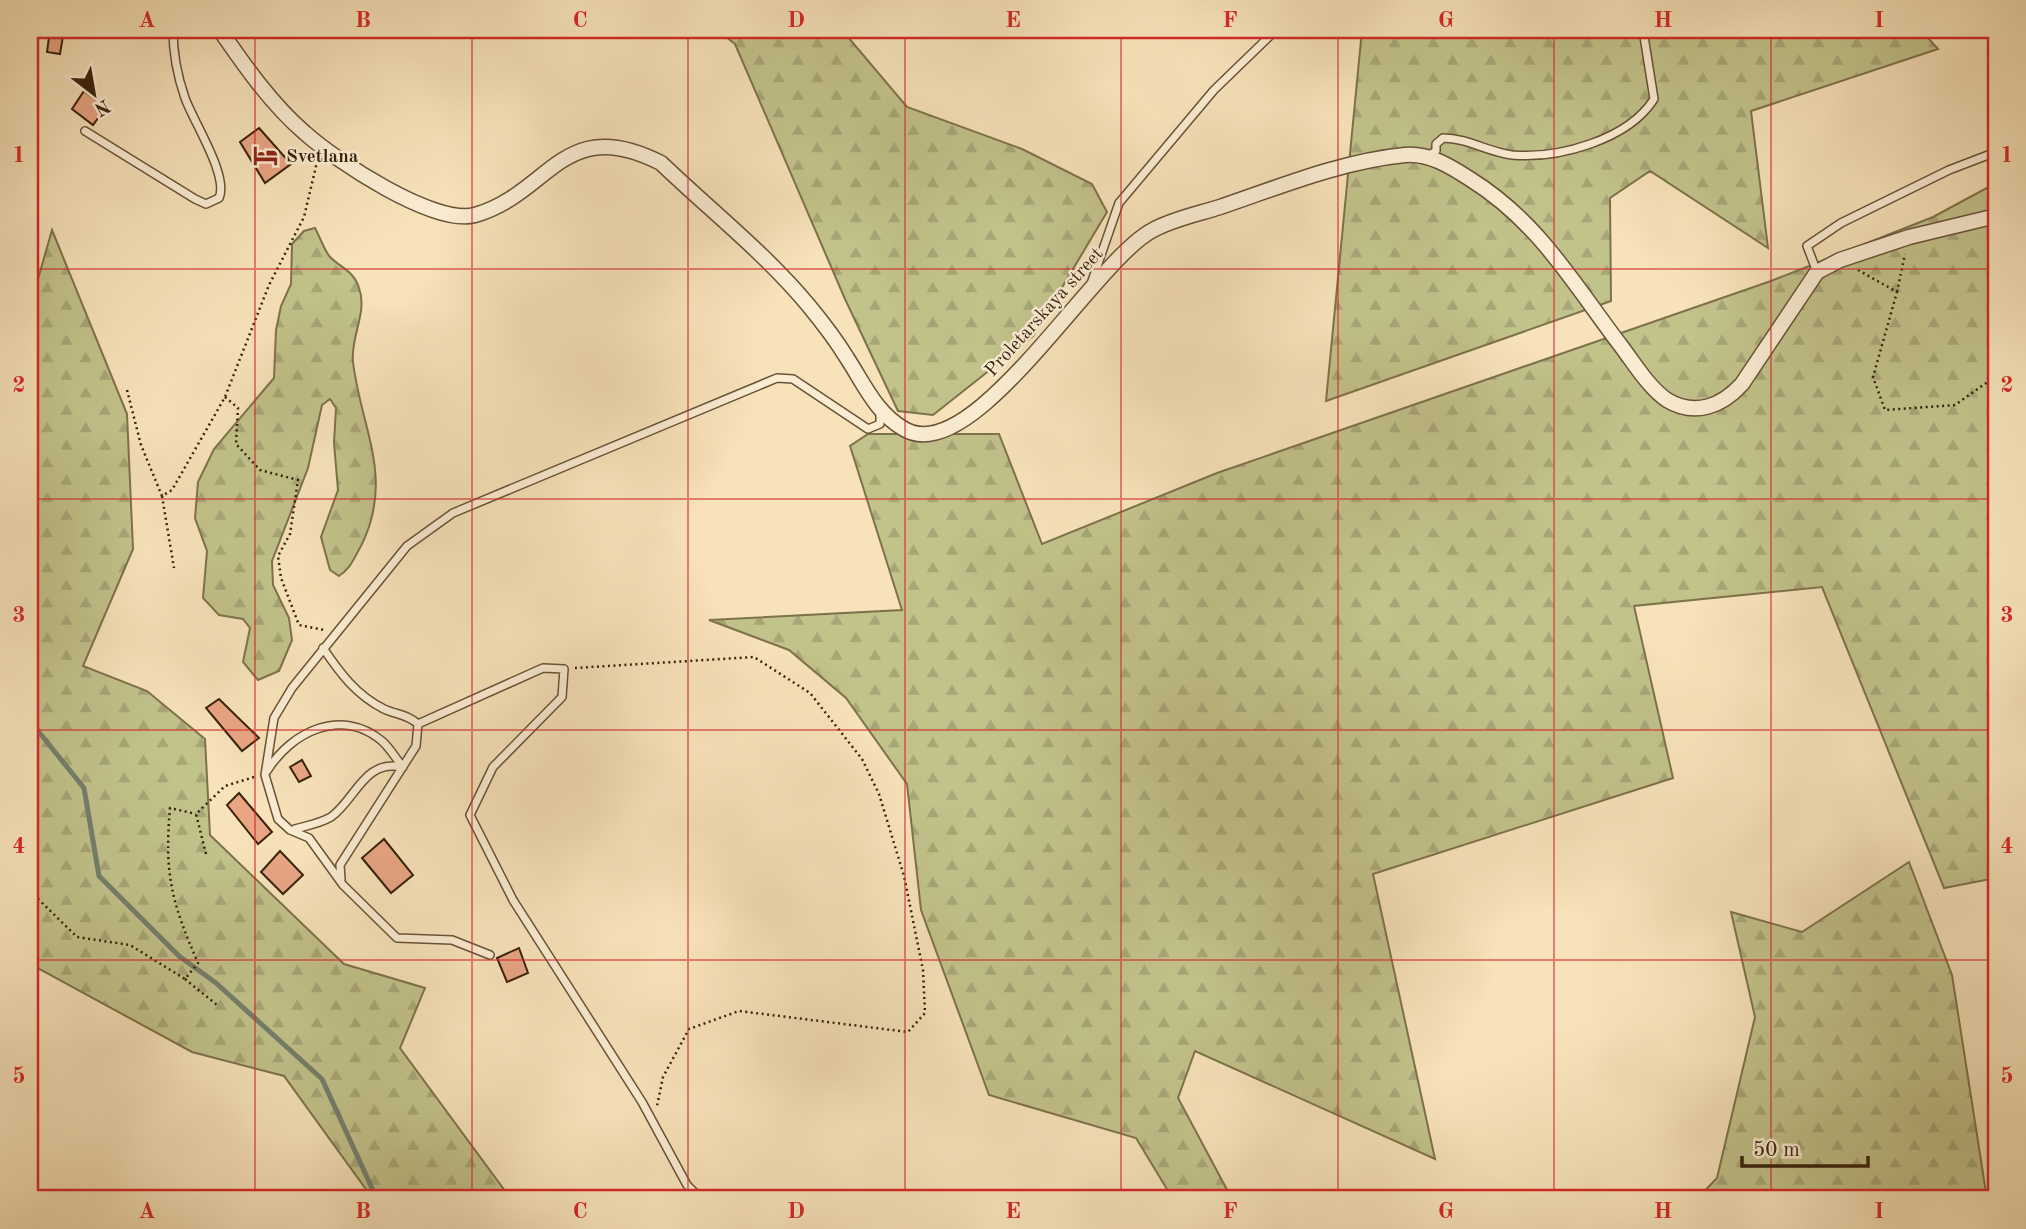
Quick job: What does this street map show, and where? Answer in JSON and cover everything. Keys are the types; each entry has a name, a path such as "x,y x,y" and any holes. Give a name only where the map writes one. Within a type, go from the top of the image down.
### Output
{"street":[{"name":"Proletarskaya street","path":"220,30 271,97 304,133 382,186 421,205 454,216 471,216 494,208 550,167 576,152 605,146 635,150 661,163 806,303 845,354 880,411 906,431 914,433 939,433 955,427 970,416 1057,329 1126,248 1153,230 1339,169 1405,155 1427,156"},
{"path":"1427,156 1488,190 1521,218 1553,251 1608,329 1662,397 1678,406 1705,408 1730,397 1817,272 1840,260 1909,237 1996,216"}],"lane":[{"path":"85,131 195,199 206,204 219,198 223,190 218,172 186,101 175,64 173,30"},
{"path":"1089,289 1119,203 1214,90 1276,30"},
{"path":"1427,156 1436,151 1436,144 1443,138 1510,155 1541,155 1610,136 1649,108 1654,99 1643,30"},
{"path":"1817,272 1807,246 1841,223 1949,170 1996,152"},
{"path":"490,955 452,940 397,938 343,885 309,838 290,830 278,819 265,775 274,718 292,688 407,547 453,513 777,378 793,379 868,429 880,424 880,411"},
{"path":"323,648 343,677 365,699 388,711 407,715 418,724"},
{"path":"418,724 543,668 565,669 562,697 493,767 470,815 513,900 653,1123 687,1185 701,1199"},
{"path":"343,885 340,865 416,746 418,724"},
{"path":"265,775 277,755 296,739 313,728 337,726 360,730 382,741 402,767"},
{"path":"290,830 330,817 376,769 389,764 402,767"}],"path":[{"path":"162,496 172,490 225,397 269,285 304,217 321,145"},
{"path":"1909,237 1873,377 1885,411 1955,405 1996,376"},
{"path":"1840,260 1897,292"},
{"path":"127,390 141,444 162,496 174,568"},
{"path":"225,397 238,408 236,444 260,470 298,480 290,534 278,556 281,578 299,625 336,632"},
{"path":"565,669 754,657 810,693 862,759 879,794 895,837 923,970 925,1013 908,1032 739,1011 689,1029 663,1077 653,1123"},
{"path":"196,814 225,786 265,775"},
{"path":"185,979 198,963 176,910 166,855 170,808 196,814"},
{"path":"196,814 206,854"},
{"path":"30,891 77,937 130,945 185,979 218,1005"}],"green space":[{"path":"717,30 842,30 907,107 1022,149 1092,184 1107,212 1033,336 933,415 898,411 845,299 735,44"},
{"path":"1362,30 1921,30 1938,49 1751,111 1768,248 1650,171 1610,198 1611,301 1326,401"},
{"path":"1996,183 1996,878 1944,888 1822,587 1634,606 1673,778 1373,874 1435,1159 1195,1051 1178,1098 1232,1199 1173,1199 1136,1138 989,1095 921,910 907,784 846,698 789,650 709,620 902,610 850,446 868,434 999,434 1042,544 1217,473 1771,281 1933,217"},
{"path":"315,228 330,257 354,278 361,297 353,362 373,454 375,498 371,521 361,546 349,566 339,576 330,570 321,537 338,490 334,443 336,408 330,399 322,405 308,468 272,561 273,585 289,618 292,640 279,671 258,680 243,662 250,628 243,619 219,615 203,598 207,551 195,518 198,482 214,449 274,378 276,330 281,306 291,284 292,244 304,231"},
{"path":"52,230 127,414 133,549 83,666 147,691 205,739 210,835 344,964 425,988 400,1048 511,1199 373,1199 284,1076 192,1052 30,964 30,307"},
{"path":"1909,862 1952,975 1987,1199 1697,1199 1717,1178 1755,1017 1731,912 1802,932"}],"building":[{"path":"50,30 64,30 60,54 47,52"},
{"path":"84,91 106,107 93,125 72,109"},
{"path":"259,128 291,164 265,183 240,142"},
{"path":"219,699 259,738 242,751 206,708"},
{"path":"302,760 311,776 299,782 290,767"},
{"path":"239,793 272,832 258,844 227,805"},
{"path":"384,839 413,875 391,893 362,858"},
{"path":"280,851 303,875 283,894 261,872"},
{"path":"519,948 528,973 507,982 497,958"}],"waterway":[{"path":"30,721 84,788 99,876 179,956 216,983 322,1079 377,1199"}],"place":[{"name":"Svetlana","path":"266,155"}]}
